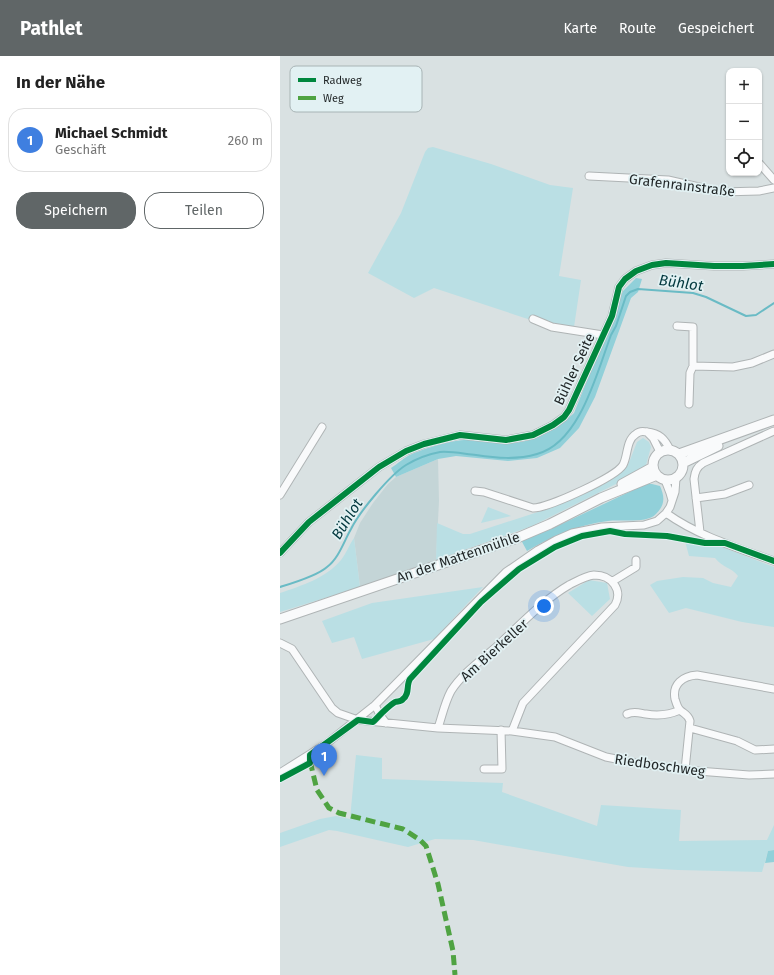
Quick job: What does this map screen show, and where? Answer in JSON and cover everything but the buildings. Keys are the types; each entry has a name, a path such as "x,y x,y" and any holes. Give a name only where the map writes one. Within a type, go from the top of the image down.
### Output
{"main road":[{"path":"679,454 736,435 774,420"},
{"path":"683,463 736,435"},
{"path":"670,450 679,454 683,463 683,469 676,478 670,480 658,474 653,461 660,452 670,450"},
{"name":"An der Mattenmühle","path":"280,619 517,538 550,524 601,498 618,486 658,474"}],"street":[{"path":"762,166 774,180"},
{"name":"Grafenrainstraße","path":"589,176 668,180 721,192 759,191 774,188"},
{"name":"Bühler Seite","path":"280,553 309,522 379,467 406,451 424,444 460,435 506,440 533,435 553,425 564,417 569,410 612,316 619,288 625,279 636,270 652,265 666,263 714,266 774,264"},
{"path":"533,319 552,327 603,335"},
{"path":"677,326 693,327 693,366 690,373 689,404"},
{"path":"693,366 733,367 752,363 774,354"},
{"path":"280,495 322,427"},
{"path":"475,491 484,492 533,508 544,507 613,474 624,464 633,436 637,433 642,431 653,432 662,437 670,450"},
{"path":"700,532 694,479 698,466 703,462 774,431"},
{"path":"648,432 653,438 660,452"},
{"path":"658,474 670,493 672,500"},
{"path":"280,773 318,750 358,720 375,705 494,582 506,572 528,556 556,540 572,533 602,527 652,524 666,513 675,492 676,478"},
{"path":"696,498 725,494 748,485"},
{"path":"666,513 681,523 700,532 774,561"},
{"path":"512,731 523,703 615,605 618,600 618,594 616,586 613,582 636,567 636,560"},
{"name":"Am Bierkeller","path":"438,728 447,699 458,681 550,598 568,586 588,576 595,575 605,577 613,582"},
{"name":"Riedboschweg","path":"280,643 292,649 332,708 338,713 358,720 438,728 512,731 555,737 606,757 631,762 685,770 748,775 774,774"},
{"path":"685,770 690,728 689,717 680,710 676,704 674,690 677,684 687,677 697,675 774,689"},
{"path":"375,705 386,723"},
{"path":"628,714 633,712 648,715 663,715 680,710"},
{"path":"690,728 738,741 756,750 774,749"},
{"path":"484,769 502,769 501,730"}],"shaded area":[{"path":"433,147 491,164 550,185 573,188 559,276 581,280 574,327 552,327 434,288 414,298 368,273 401,213 425,152 428,148"},
{"path":"636,278 642,279 638,292 631,298 595,397 579,428 560,448 537,458 508,461 456,456 438,459 396,477 391,468 409,455 424,449 461,440 505,443 528,441 553,430 567,419 574,413 623,291"},
{"path":"643,438 649,442 651,447 646,465 620,482 532,526 436,560 437,523 463,534 470,534 538,512 620,472 628,465 637,442"},
{"path":"438,459 439,501 436,560 360,587 354,538 360,523 373,503 388,484 396,477"},
{"path":"646,484 660,486 663,494 663,504 659,511 652,517 640,520 608,521 586,525 556,536 527,551 521,540 549,530"},
{"path":"488,507 511,516 481,523"},
{"path":"354,538 360,587 280,612 280,593 313,581 328,572 341,560"},
{"path":"685,541 722,547 774,567 774,627 742,622 686,608 669,613 650,585 657,581 683,577 703,578 713,583 731,587 738,576 715,558 689,556"},
{"path":"589,580 607,583 610,599 592,616 568,593"},
{"path":"483,587 434,639 362,659 354,637 332,643 322,621 372,603"},
{"path":"356,755 382,758 382,779 503,783 502,792 597,826 601,805 681,810 679,841 767,840 774,825 774,850 768,851 762,872 628,867 473,840 435,839 408,847 329,830 280,847 280,833 320,819 336,816 350,819"},
{"path":"774,850 774,862 765,863 768,851"}],"waterway":[{"name":"Bühlot","path":"280,587 311,576 323,570 331,563 338,554 355,521 368,503 384,485 406,465 427,455 440,452 453,452 499,458 514,458 537,454 552,447 565,436 576,421 585,404 611,335 616,326 626,296 630,292 638,289 693,293 706,297 746,316 756,315 774,303"}],"marked path":[{"path":"310,761 317,790 329,808 339,813 403,829 420,840 426,846 438,884 453,951 455,975"}],"cycle path":[{"path":"280,553 309,522 379,467 406,451 424,444 460,435 506,440 533,435 553,425 564,417 569,410 612,316 619,287 625,279 636,271 652,265 666,263 714,266 774,264"},
{"path":"280,779 310,763 310,755 358,720 373,722 392,704 402,700 406,695 410,679 481,602 519,569 555,547 582,536 610,531 625,534 667,536 705,543 725,543 774,561"}],"place":[{"name":"Michael Schmidt","path":"324,776"}]}
